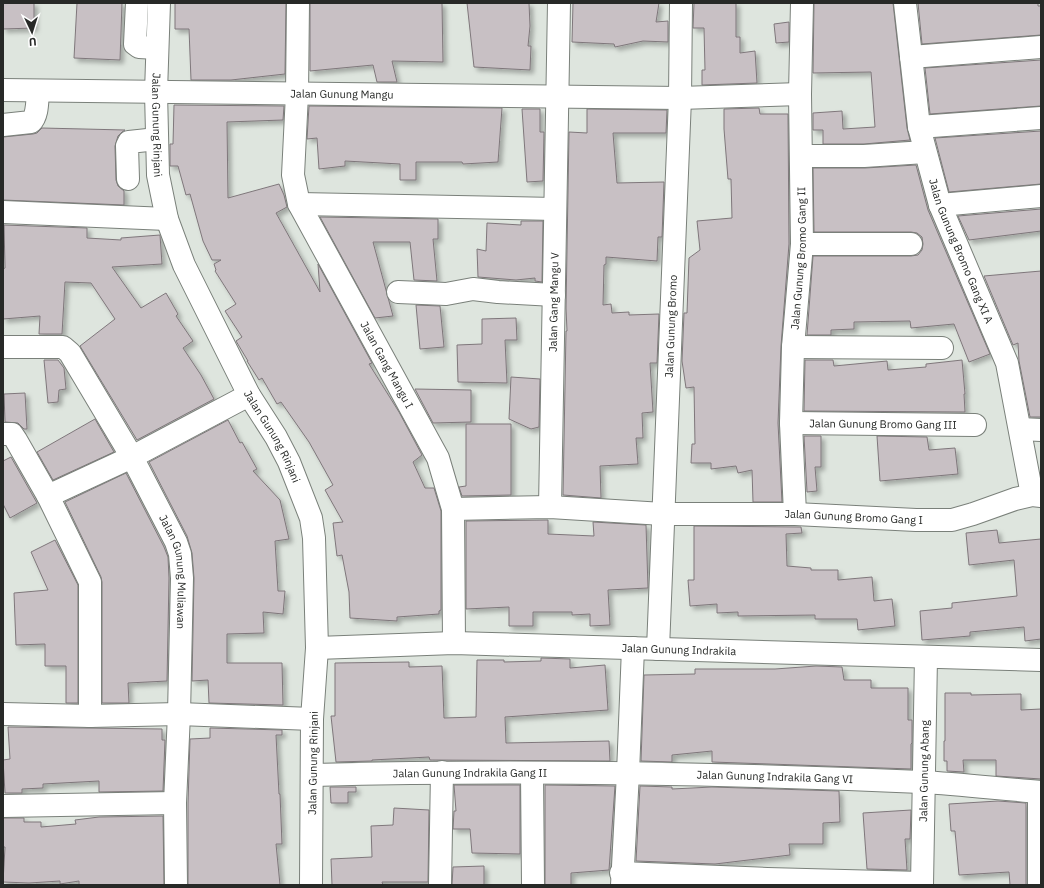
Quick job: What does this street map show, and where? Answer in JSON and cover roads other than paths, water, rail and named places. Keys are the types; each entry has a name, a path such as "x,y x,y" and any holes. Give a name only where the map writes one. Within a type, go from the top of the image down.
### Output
{"street":[{"path":"137,3 135,44 139,47 157,48"},
{"name":"Jalan Gunung Rinjani","path":"159,3 156,92 158,175 167,219 184,265 249,395 276,437 311,518 314,538 317,648 312,719 313,775 311,885"},
{"name":"Jalan Gang Mangu I","path":"298,3 297,94 293,175 299,204 438,458 452,509 454,643"},
{"name":"Jalan Gang Mangu V","path":"550,507 559,3"},
{"name":"Jalan Gunung Bromo","path":"658,649 680,98 681,3"},
{"name":"Jalan Gunung Bromo Gang II","path":"795,514 790,423 793,347 802,244 800,94 802,3"},
{"name":"Jalan Gunung Bromo Gang XI A","path":"905,3 919,128 925,152 940,205 1007,362 1020,429 1037,496"},
{"path":"911,57 1041,47"},
{"name":"Jalan Gunung Mangu","path":"3,90 38,92 680,98 800,94"},
{"path":"3,125 31,122 35,116 38,92"},
{"path":"919,128 1041,118"},
{"path":"128,179 127,146 129,142 157,139"},
{"path":"801,156 852,156 925,152"},
{"path":"940,205 1041,196"},
{"path":"299,204 555,209"},
{"path":"3,212 167,219"},
{"path":"802,244 911,244"},
{"path":"398,292 446,294 473,289 554,295"},
{"name":"Jalan Gunung Muliawan","path":"3,347 63,347 70,353 132,457 176,542 180,554 182,578 179,714 175,803 176,885"},
{"path":"793,347 942,348"},
{"path":"48,496 132,457 249,395"},
{"name":"Jalan Gunung Bromo Gang III","path":"790,423 975,425"},
{"path":"1020,429 1041,430"},
{"path":"3,434 12,434 16,440 48,496 90,582 90,716"},
{"name":"Jalan Gunung Bromo Gang I","path":"452,509 550,507 663,514 795,514 916,520 952,520 974,514 1009,501 1037,496"},
{"name":"Jalan Gunung Indrakila","path":"317,648 454,643 1041,660"},
{"path":"632,648 628,773 622,879 922,884"},
{"name":"Jalan Gunung Abang","path":"922,884 926,656"},
{"path":"3,714 90,716 179,714 312,719"},
{"path":"440,885 442,772"},
{"name":"Jalan Gunung Indrakila Gang II","path":"313,775 442,772 628,773"},
{"path":"532,773 534,885"},
{"name":"Jalan Gunung Indrakila Gang VI","path":"628,773 923,782 1040,792"},
{"path":"1039,885 1040,792"},
{"path":"3,806 175,803"}]}
